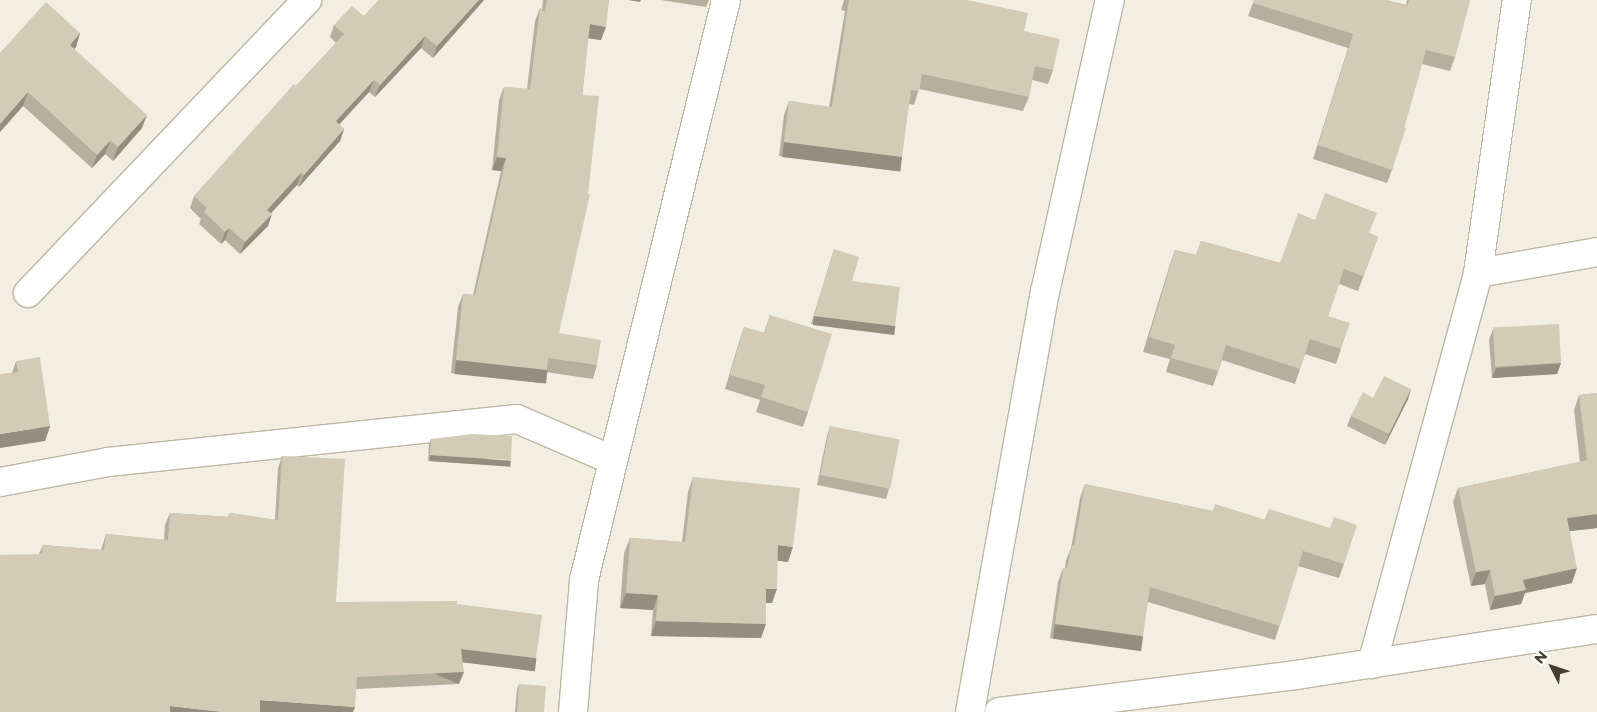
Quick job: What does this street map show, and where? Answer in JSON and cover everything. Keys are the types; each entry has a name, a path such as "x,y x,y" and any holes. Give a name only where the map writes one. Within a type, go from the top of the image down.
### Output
{"street":[{"path":"28,293 307,0"},
{"path":"573,712 574,680 584,580 726,0"},
{"path":"970,712 1045,292 1110,0"},
{"path":"1372,664 1478,272 1517,0"},
{"path":"1478,272 1597,252"},
{"path":"0,482 108,462 516,419 612,460"},
{"path":"999,712 1372,664 1597,629"}],"building":[{"path":"379,0 479,0 437,46 425,36 380,85 374,80 336,121 344,129 304,175 301,173 267,210 272,214 245,242 229,228 225,232 204,212 207,208 194,196 294,84 296,86 344,34 334,25 352,6 364,16"},
{"path":"547,0 609,0 606,27 590,24 582,95 599,96 588,194 590,194 559,333 601,340 597,365 548,358 547,370 456,360 463,294 475,295 506,158 497,157 504,87 530,89 540,8 545,12"},
{"path":"849,0 967,0 1028,13 1024,31 1060,39 1053,70 1035,66 1029,97 922,74 919,91 911,90 902,157 784,142 789,101 832,107"},
{"path":"1254,0 1386,0 1407,6 1409,0 1470,0 1455,57 1426,50 1404,128 1406,128 1392,170 1318,145 1353,34 1253,3"},
{"path":"46,2 80,33 70,45 147,115 118,147 110,141 97,155 28,92 0,124 0,53"},
{"path":"1325,193 1377,213 1369,233 1378,237 1363,276 1344,269 1328,316 1350,323 1341,349 1310,339 1300,369 1226,345 1218,371 1171,358 1175,345 1149,337 1175,250 1196,255 1201,241 1280,263 1298,213 1315,220"},
{"path":"834,249 859,257 852,281 900,287 895,326 814,316"},
{"path":"770,315 832,334 808,412 761,397 765,385 730,375 744,327 765,333"},
{"path":"1559,324 1561,363 1495,366 1493,327"},
{"path":"40,357 50,426 0,434 0,374 18,372 16,361"},
{"path":"1384,376 1411,389 1389,434 1351,416 1363,392 1373,398"},
{"path":"1597,393 1597,514 1567,518 1577,568 1523,580 1526,590 1495,596 1490,570 1476,572 1458,488 1587,460 1579,395"},
{"path":"830,426 900,440 890,489 820,475"},
{"path":"472,434 512,436 511,460 430,455 431,439"},
{"path":"282,456 345,459 336,602 457,601 457,604 542,615 536,658 461,649 464,672 357,677 355,707 260,700 260,712 224,712 170,706 170,712 0,712 0,555 42,554 43,545 104,550 106,534 168,540 170,513 229,517 229,513 278,520"},
{"path":"693,477 800,488 793,547 778,545 777,589 766,589 766,624 656,621 658,595 626,593 630,538 685,542"},
{"path":"1085,484 1213,511 1215,504 1266,520 1269,509 1330,528 1334,517 1357,525 1344,564 1303,551 1280,626 1150,587 1143,636 1055,624 1063,568 1067,568 1072,546 1074,546"},
{"path":"519,684 546,686 544,712 517,712"}]}
